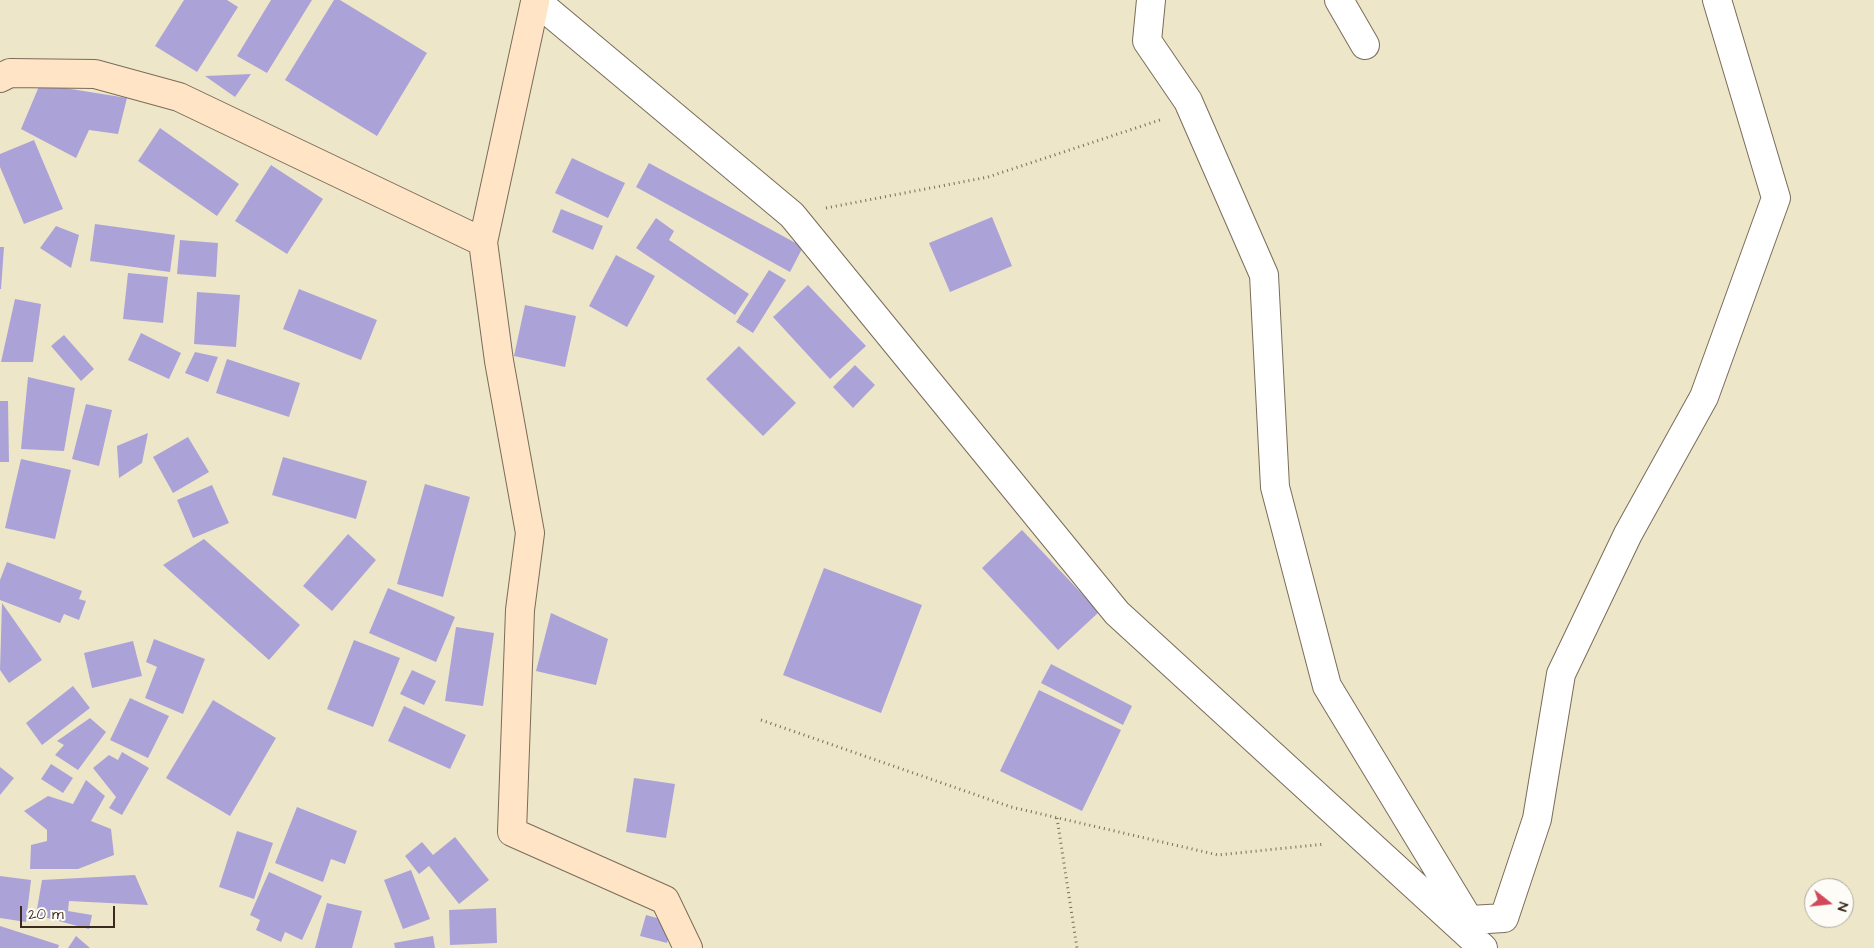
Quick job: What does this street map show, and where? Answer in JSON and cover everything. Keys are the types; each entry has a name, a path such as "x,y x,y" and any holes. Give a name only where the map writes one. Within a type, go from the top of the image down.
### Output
{"street":[{"path":"1151,0 1147,41 1192,110 1264,275 1275,487 1327,686 1462,920 1483,948"},
{"path":"1339,0 1365,45"},
{"path":"688,948 665,900 512,832 520,610 530,534 499,361 483,242 535,1 792,215 1117,613 1366,840 1462,920 1504,918 1536,819 1561,674 1628,534 1704,397 1776,198 1717,0"},
{"path":"0,78 10,73 95,74 178,97 483,242"}],"path":[{"path":"792,215 988,177 1192,110"},
{"path":"761,720 1011,807 1218,855 1366,840"},
{"path":"1057,818 1077,948"}],"building":[{"path":"184,0 227,0 238,7 197,72 155,46"},
{"path":"271,0 312,0 267,73 237,56"},
{"path":"334,0 340,0 427,53 377,136 285,80"},
{"path":"251,74 235,97 205,76"},
{"path":"40,84 127,98 118,134 89,130 76,158 21,129"},
{"path":"160,128 239,184 217,216 138,161"},
{"path":"34,140 63,209 24,224 0,167 0,154"},
{"path":"572,158 625,183 608,218 555,193"},
{"path":"649,163 803,247 790,272 636,187"},
{"path":"271,165 323,199 287,254 235,221"},
{"path":"561,209 603,226 593,250 552,232"},
{"path":"992,217 1012,266 950,292 929,243"},
{"path":"656,218 674,231 669,240 749,294 735,315 636,248"},
{"path":"95,224 175,235 170,272 90,261"},
{"path":"56,226 79,235 71,268 40,248"},
{"path":"180,240 218,243 216,277 177,274"},
{"path":"0,247 4,247 1,289 0,289"},
{"path":"616,255 655,276 627,327 589,306"},
{"path":"769,270 786,280 753,333 736,322"},
{"path":"128,273 168,277 163,323 123,319"},
{"path":"808,285 866,346 830,379 773,317"},
{"path":"299,289 377,320 361,360 283,329"},
{"path":"197,292 240,295 236,347 194,344"},
{"path":"15,299 41,304 33,362 1,362"},
{"path":"525,305 576,316 565,367 514,356"},
{"path":"141,333 181,353 169,379 128,360"},
{"path":"64,335 94,369 81,381 51,346"},
{"path":"739,346 796,403 763,436 706,379"},
{"path":"195,352 218,357 208,382 185,373"},
{"path":"227,359 300,383 289,417 216,393"},
{"path":"855,365 875,385 853,408 833,387"},
{"path":"28,377 75,388 64,451 21,449"},
{"path":"0,401 8,401 9,462 0,462"},
{"path":"86,404 112,410 99,466 72,459"},
{"path":"148,433 142,463 119,478 117,446"},
{"path":"188,437 209,472 173,493 153,457"},
{"path":"283,457 367,481 356,519 272,495"},
{"path":"21,459 71,470 55,539 5,528"},
{"path":"425,484 470,497 443,597 397,584"},
{"path":"212,485 229,523 193,538 177,500"},
{"path":"1022,530 1099,612 1058,650 982,568"},
{"path":"348,534 376,560 332,611 303,586"},
{"path":"204,539 300,625 269,660 163,565"},
{"path":"7,562 82,591 79,599 86,601 79,620 64,614 60,623 0,600 0,580"},
{"path":"824,568 922,605 881,713 783,675"},
{"path":"388,588 455,617 436,662 369,633"},
{"path":"2,603 42,660 9,683 0,670"},
{"path":"551,613 608,639 596,685 536,671"},
{"path":"456,627 494,633 483,706 445,701"},
{"path":"154,639 205,659 183,714 145,698 157,667 146,662"},
{"path":"354,640 400,658 373,727 327,709"},
{"path":"133,641 142,676 92,688 84,653"},
{"path":"1051,664 1132,706 1123,725 1041,683"},
{"path":"412,670 436,681 424,705 400,694"},
{"path":"73,686 90,708 42,745 26,723"},
{"path":"1039,690 1121,730 1082,811 1000,771"},
{"path":"130,698 169,716 148,758 110,740"},
{"path":"213,700 276,738 230,816 166,778"},
{"path":"404,706 466,735 450,769 388,741"},
{"path":"90,718 106,732 78,770 55,755 64,745 57,741"},
{"path":"122,752 149,768 122,815 109,808 116,797 93,768 109,755 118,760"},
{"path":"51,764 73,778 63,793 41,779"},
{"path":"0,767 14,778 0,795"},
{"path":"634,778 675,784 666,838 626,832"},
{"path":"86,780 105,796 91,821 111,829 114,855 78,869 30,869 31,845 47,841 47,830 24,811 48,796 73,804"},
{"path":"297,807 357,831 345,864 331,859 323,882 275,863"},
{"path":"237,831 273,843 254,899 219,887"},
{"path":"455,837 489,880 459,904 429,866 419,874 405,856 422,842 433,855"},
{"path":"411,870 430,919 403,929 384,880"},
{"path":"269,872 322,896 302,940 285,932 281,942 256,930 260,920 250,915"},
{"path":"135,875 148,905 69,901 68,911 92,915 89,929 36,915 42,880"},
{"path":"0,876 31,880 26,922 0,918"},
{"path":"327,903 362,911 352,948 315,948"},
{"path":"496,908 497,943 450,945 449,910"},
{"path":"646,915 672,922 667,943 640,936"},
{"path":"0,926 59,945 58,948 0,948"},
{"path":"76,936 90,948 68,948"},
{"path":"433,936 435,948 395,948 394,943"}]}
